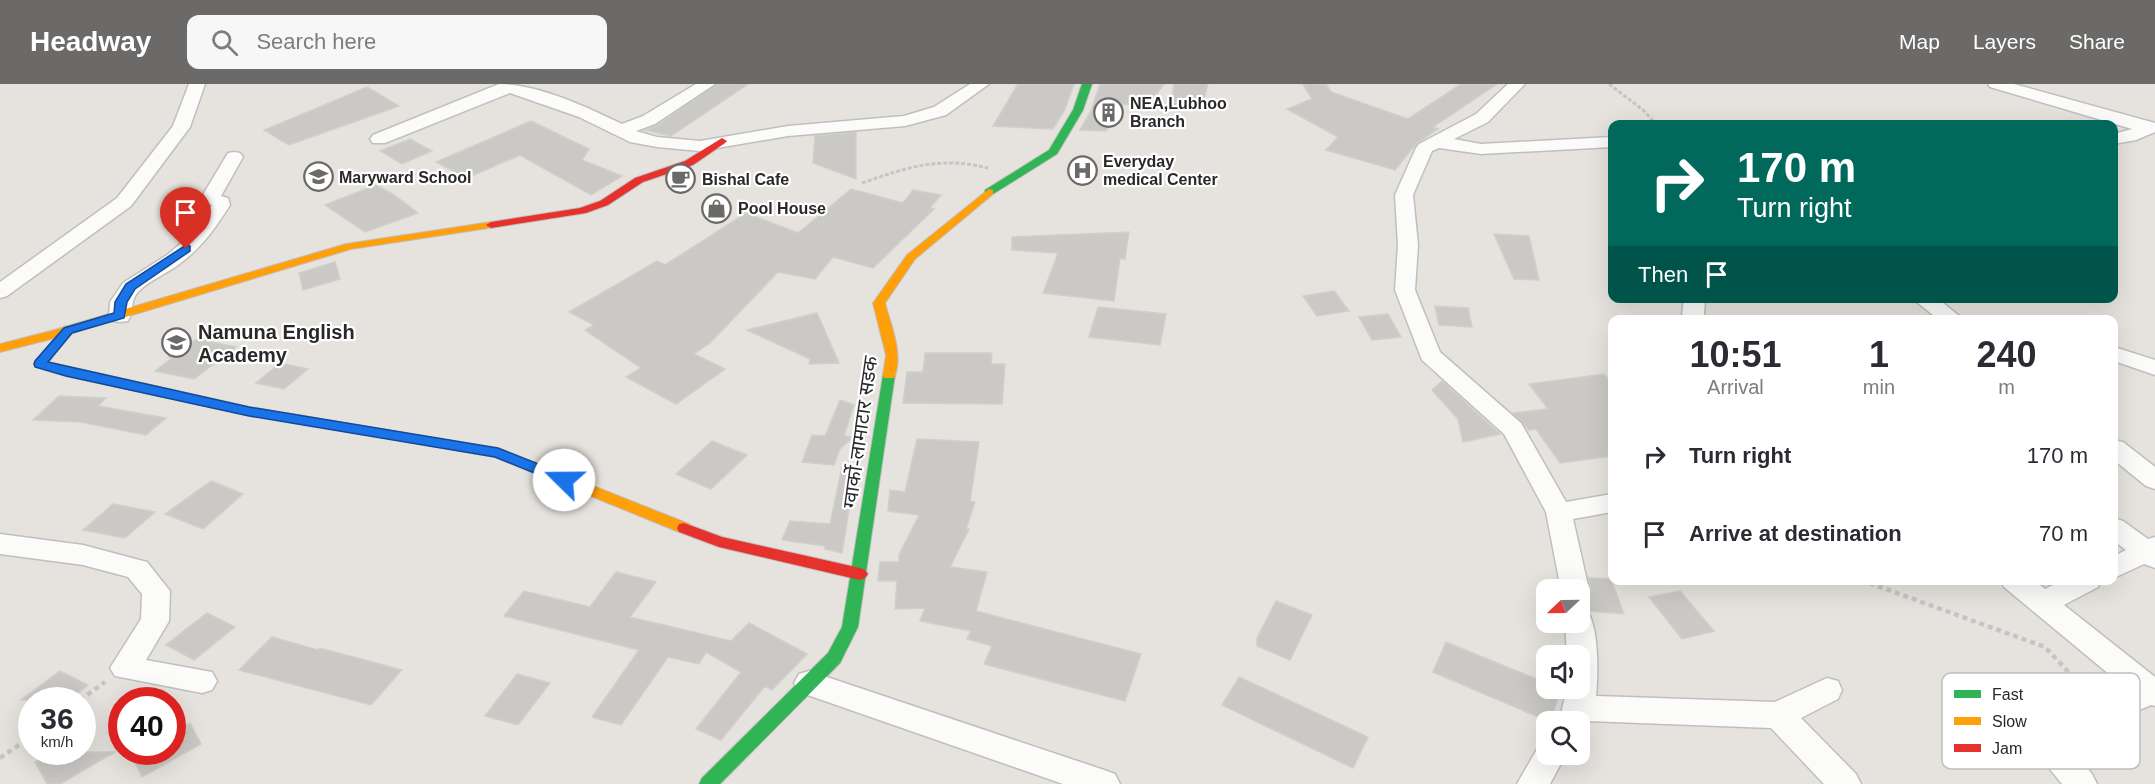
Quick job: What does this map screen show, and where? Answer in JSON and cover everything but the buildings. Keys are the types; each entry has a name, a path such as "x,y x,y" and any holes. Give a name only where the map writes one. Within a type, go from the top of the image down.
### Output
{"street":[{"path":"0,292 124,202 181,127 196,84"},
{"path":"623,130 649,120 707,84"},
{"path":"379,139 509,86 585,114 636,138 700,146 788,130 905,121 940,111 981,84"},
{"name":"ग्वार्को-लामाटार सडक","path":"708,784 834,658 850,627 892,355 879,303 911,257 981,197 1053,152 1077,110 1087,84"},
{"path":"1516,84 1482,118 1425,148 1404,195 1408,244 1405,290 1430,355 1513,429 1560,512 1573,579"},
{"path":"1996,84 2152,127"},
{"path":"2118,138 2152,127"},
{"path":"0,348 120,316 350,246 582,211 604,203 639,180 689,163 722,141"},
{"path":"1437,142 1482,149 1608,142"},
{"path":"120,316 121,302 130,287 174,259 198,239 221,205 221,202 210,198 234,157"},
{"path":"1929,303 1947,315"},
{"path":"68,330 40,364 66,372 249,411 498,453 719,542 860,574"},
{"path":"2118,355 2155,368"},
{"path":"2118,451 2155,480"},
{"path":"1560,512 1608,504"},
{"path":"2118,531 2152,552"},
{"path":"0,544 83,555 136,569 156,591 155,621 125,668 202,681"},
{"path":"2118,565 2152,552"},
{"path":"2020,585 2129,673"},
{"path":"2043,603 2078,585"},
{"path":"1577,711 1582,680 1580,633"},
{"path":"2140,682 2153,693"},
{"path":"809,684 1104,784"},
{"path":"1590,715 1778,715 1827,690"},
{"path":"1778,715 1845,784"},
{"path":"1533,784 1544,765"},
{"path":"2069,769 2081,784"}],"path":[{"path":"1609,84 1652,120"},
{"path":"862,183 912,165 963,161 991,169 1009,180"},
{"path":"1875,585 2045,647 2069,673"},
{"path":"96,689 125,668"},
{"path":"0,758 18,745"}],"traffic: fast":[{"path":"989,192 1053,152 1078,110 1087,84"},
{"path":"68,330 40,364 66,372 249,411 357,429"},
{"path":"708,784 834,658 850,627 889,375"}],"traffic: slow":[{"path":"889,375 892,355 879,303 911,257 989,192"},
{"path":"0,348 55,334 350,246 491,225"},
{"path":"357,429 498,453 684,528"}],"traffic: jam":[{"path":"491,225 582,211 604,203 639,180 689,163 722,141"},
{"path":"684,528 719,542 860,574"}],"place":[{"name":"NEA,Lubhoo Branch","path":"1109,112"},
{"name":"Everyday medical Center","path":"1082,170"},
{"name":"Maryward School","path":"318,177"},
{"name":"Bishal Cafe","path":"681,179"},
{"name":"Pool House","path":"717,208"},
{"name":"Namuna English Academy","path":"177,343"}],"route":[{"path":"186,249 130,287 121,302 120,316 68,330 40,364 66,372 249,411 498,453 564,480"}]}
